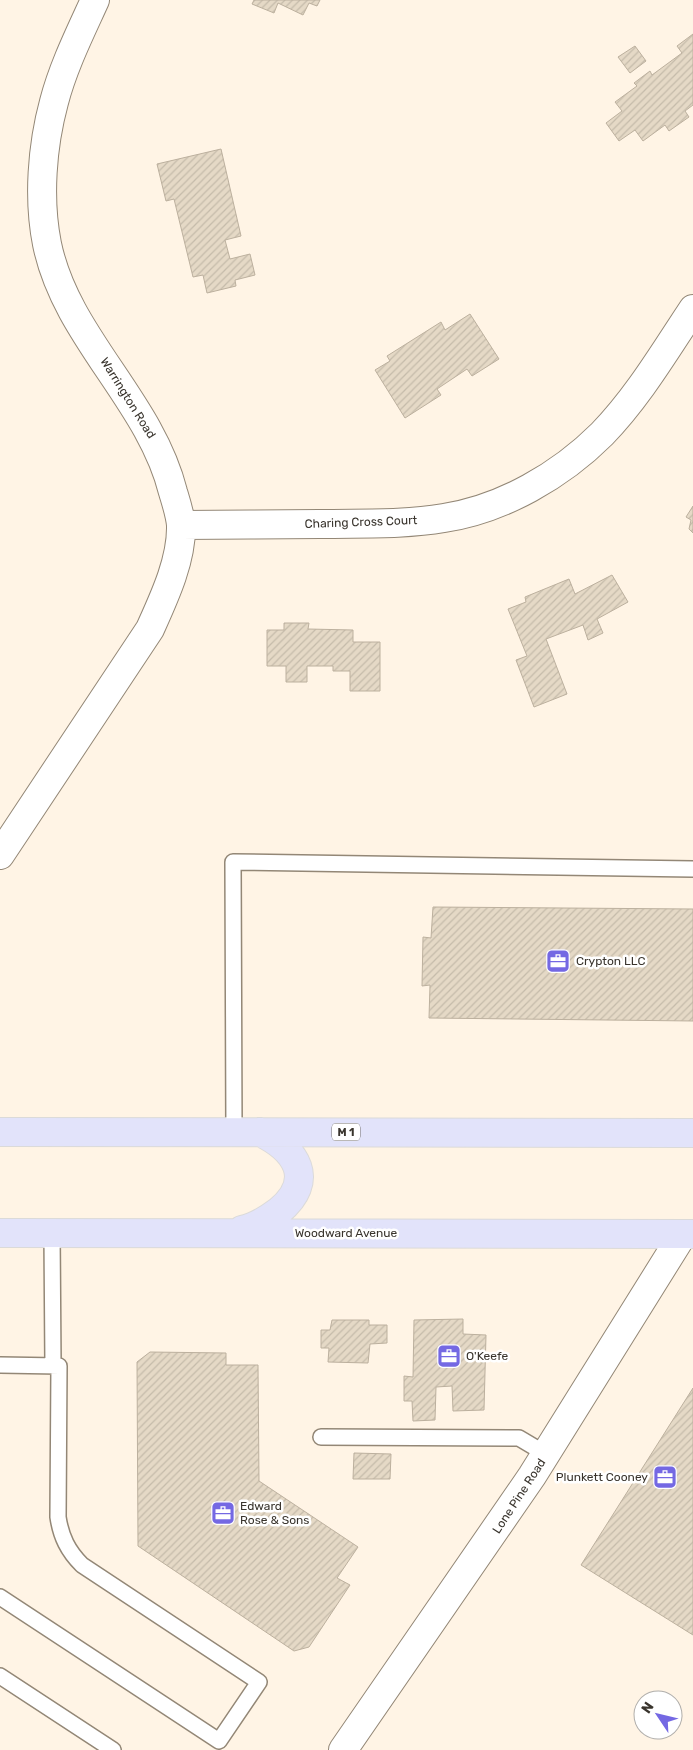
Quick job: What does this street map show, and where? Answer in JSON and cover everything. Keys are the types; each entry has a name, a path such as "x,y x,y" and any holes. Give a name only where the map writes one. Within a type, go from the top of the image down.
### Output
{"main road":[{"name":"M 1","path":"0,1132 693,1133"},
{"path":"230,1232 252,1228 268,1219 295,1195 300,1173 290,1153 283,1145 247,1132"},
{"name":"Woodward Avenue","path":"0,1233 690,1229"}],"street":[{"name":"Warrington Road","path":"0,855 8,829 150,630 164,596 177,551 180,525 163,457 136,407 69,304 53,268 43,224 42,183 54,102 95,0"},
{"name":"Charing Cross Court","path":"180,525 398,523 446,518 485,507 523,490 555,472 602,434 622,412 647,378 693,309"},
{"name":"Lone Pine Road","path":"343,1750 472,1565 546,1454 690,1229"}],"lane":[{"path":"247,1132 233,862 693,869"},
{"path":"52,1233 53,1366"},
{"path":"0,1366 59,1366 58,1517 63,1540 68,1550 82,1565 259,1682 219,1741 0,1597"},
{"path":"321,1437 519,1438 546,1454"},
{"path":"0,1676 113,1750"}],"building":[{"path":"254,0 320,0 317,6 309,3 303,15 278,3 274,13 252,4"},
{"path":"693,34 693,105 685,111 689,117 669,131 665,125 643,141 635,130 619,141 606,123 622,111 615,102 637,86 634,83 650,71 652,75 682,53 677,46"},
{"path":"635,46 646,61 630,73 618,57"},
{"path":"221,149 241,236 225,240 230,259 250,254 255,275 235,280 236,286 207,293 203,275 193,277 174,199 166,201 157,164"},
{"path":"470,314 499,359 472,376 467,369 437,389 441,395 405,418 375,370 390,361 387,356 441,322 445,330"},
{"path":"693,506 693,533 689,529 691,520 686,517"},
{"path":"612,575 628,602 597,619 603,633 588,640 583,625 546,639 567,694 534,707 516,660 527,656 508,609 526,602 525,597 569,579 575,594"},
{"path":"284,623 309,623 308,629 353,630 353,642 380,642 380,691 350,691 350,671 333,671 333,666 307,666 307,682 286,682 286,666 267,666 267,630 284,630"},
{"name":"Crypton LLC","path":"433,907 693,909 693,1021 429,1018 430,985 422,986 423,937 431,938"},
{"name":"O'Keefe","path":"463,1319 463,1334 486,1335 484,1410 453,1411 452,1386 436,1387 435,1420 413,1421 412,1401 404,1401 404,1376 413,1377 414,1320"},
{"path":"332,1320 369,1320 369,1325 387,1325 387,1343 370,1344 368,1363 328,1362 329,1348 321,1348 321,1330 330,1330"},
{"name":"Edward Rose & Sons","path":"150,1352 226,1353 226,1365 258,1365 259,1481 358,1547 337,1578 350,1585 309,1647 294,1651 138,1546 137,1362"},
{"name":"Plunkett Cooney","path":"693,1388 693,1635 581,1565"},
{"path":"354,1453 391,1454 390,1479 353,1479"}],"place":[{"name":"Crypton LLC","path":"558,961"},
{"name":"O'Keefe","path":"449,1356"},
{"name":"Plunkett Cooney","path":"665,1477"},
{"name":"Edward Rose & Sons","path":"223,1513"}]}
